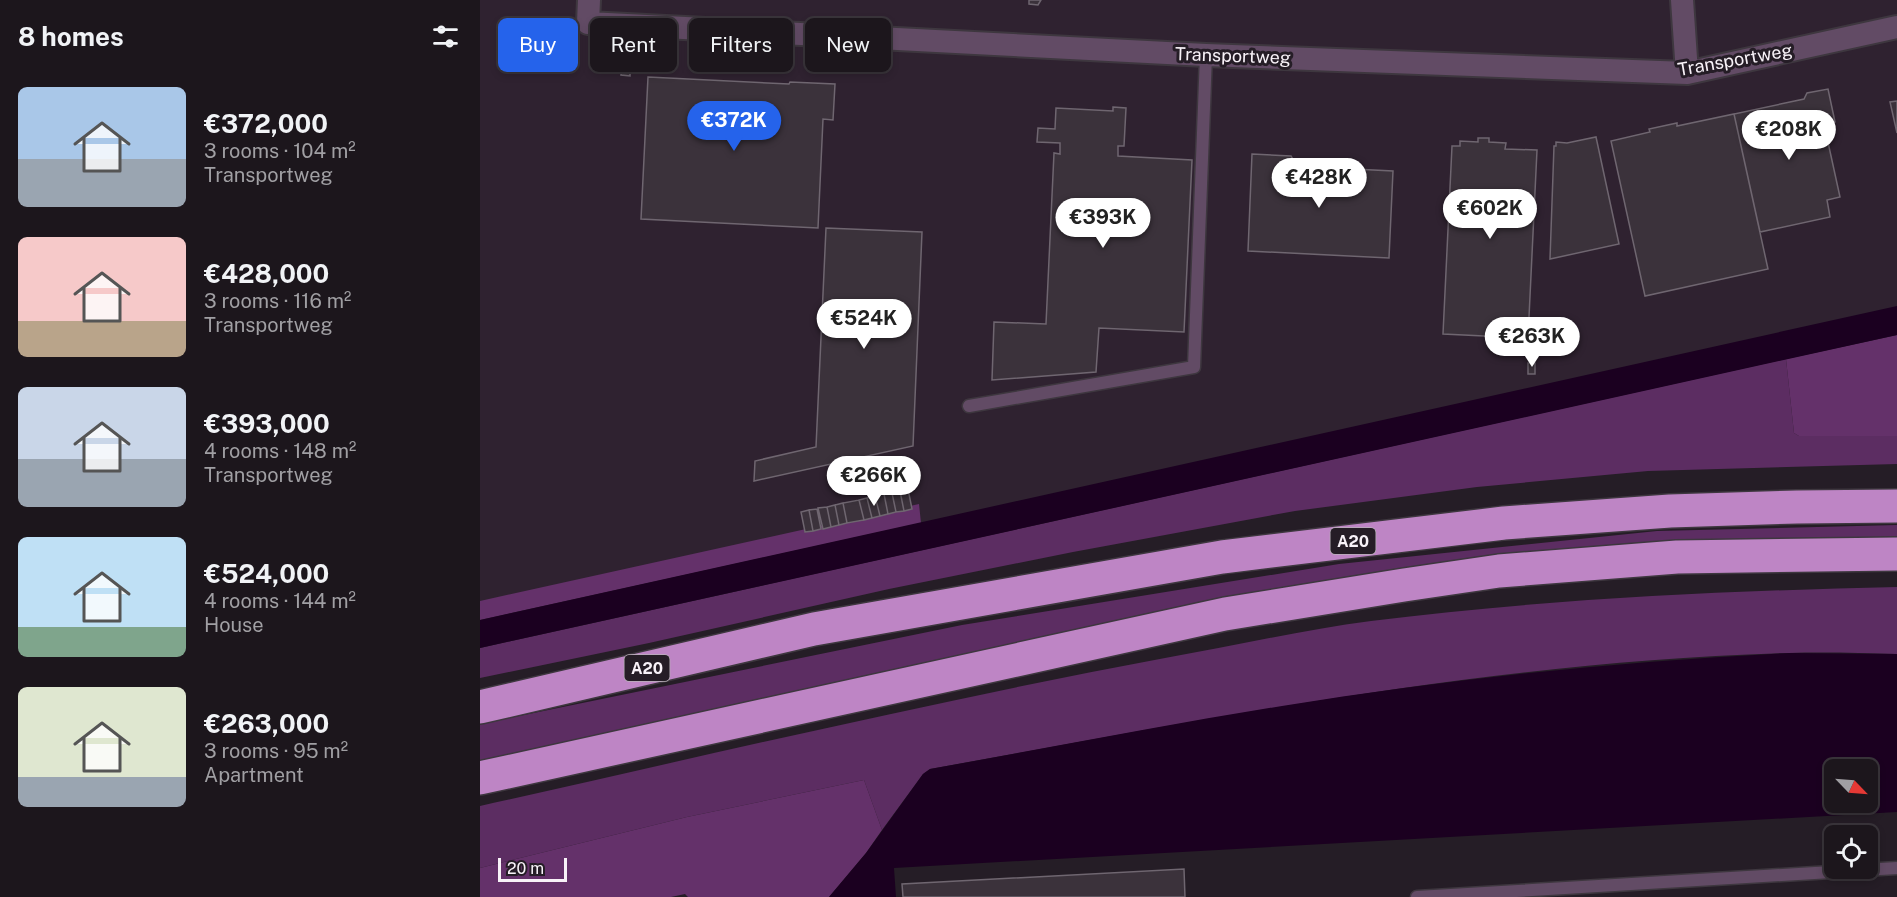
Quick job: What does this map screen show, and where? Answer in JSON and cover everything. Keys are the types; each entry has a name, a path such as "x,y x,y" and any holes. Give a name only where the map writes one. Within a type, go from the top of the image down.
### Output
{"highway":[{"name":"A20","path":"480,707 814,628 1222,557 1504,523 1670,511 1897,506"},
{"path":"480,778 1225,614 1404,585 1499,571 1677,557 1897,554"}],"street":[{"name":"Transportweg","path":"589,0 588,23 1206,55 1687,73 1897,27"},
{"path":"1682,0 1687,73"}],"lane":[{"path":"969,405 1194,367 1206,55"},
{"path":"1417,897 1897,868"}],"shaded area":[{"path":"480,0 1897,0 1897,322 480,641"},
{"path":"1897,306 1897,335 480,648 480,620"},
{"path":"1897,335 1897,436 1799,436 1794,433 1786,359"},
{"path":"1786,359 1794,433 1799,436 1897,436 1897,464 1648,471 1477,487 1295,511 889,589 480,678 480,648"},
{"path":"919,504 921,523 480,620 480,601"},
{"path":"1897,525 1897,537 1544,551 480,764 480,724 962,625 1339,564 1657,531"},
{"path":"1897,587 1897,654 1802,653 1680,658 1572,667 1357,695 1143,730 930,769 923,774 882,830 864,780 687,817 480,868 480,806 993,692 1319,629 1436,613 1633,597"},
{"path":"1790,653 1897,654 1897,812 894,868 896,897 829,897 866,853 923,774 930,769 1345,696 1535,672"},
{"path":"864,780 882,830 829,897 688,897 685,894 671,897 480,897 480,868 687,817"}],"building":[{"path":"1029,0 1041,0 1038,5 1029,4"},
{"path":"621,72 630,72 630,76 621,75"},
{"path":"648,77 835,84 833,120 823,119 818,228 641,219"},
{"path":"1828,89 1835,122 1824,124 1840,197 1827,200 1830,217 1760,232 1734,114 1804,99 1807,93"},
{"path":"1897,101 1897,133 1890,102"},
{"path":"1113,107 1126,108 1124,146 1118,146 1118,156 1192,160 1184,332 1099,328 1096,372 992,380 994,322 1046,324 1054,153 1060,154 1060,143 1037,142 1038,128 1055,129 1056,108 1113,111"},
{"path":"1734,114 1768,269 1645,296 1611,141 1650,132 1649,129 1677,123 1677,126"},
{"path":"1596,137 1619,244 1550,259 1554,146 1556,142 1567,143"},
{"path":"1478,138 1489,138 1489,142 1506,143 1505,149 1537,150 1528,338 1443,334 1452,146 1460,146 1460,141 1478,142"},
{"path":"1252,154 1291,156 1294,166 1393,171 1389,258 1248,251"},
{"path":"826,228 922,232 913,446 754,481 755,461 816,447"},
{"path":"1528,363 1535,363 1535,374 1528,374"},
{"path":"908,489 912,509 904,511 900,491"},
{"path":"900,491 904,511 896,512 892,493"},
{"path":"892,493 896,512 888,514 884,494"},
{"path":"884,494 888,514 880,516 875,496"},
{"path":"875,496 880,516 872,518 867,498"},
{"path":"867,498 872,518 864,520 859,500"},
{"path":"859,500 864,520 847,523 843,503"},
{"path":"843,503 847,523 839,525 835,505"},
{"path":"835,505 839,525 831,527 827,507"},
{"path":"827,507 831,527 823,529 818,508"},
{"path":"817,509 821,529 813,531 809,510"},
{"path":"809,510 813,531 805,532 801,512"},
{"path":"1184,869 1185,897 903,897 902,884"}]}
